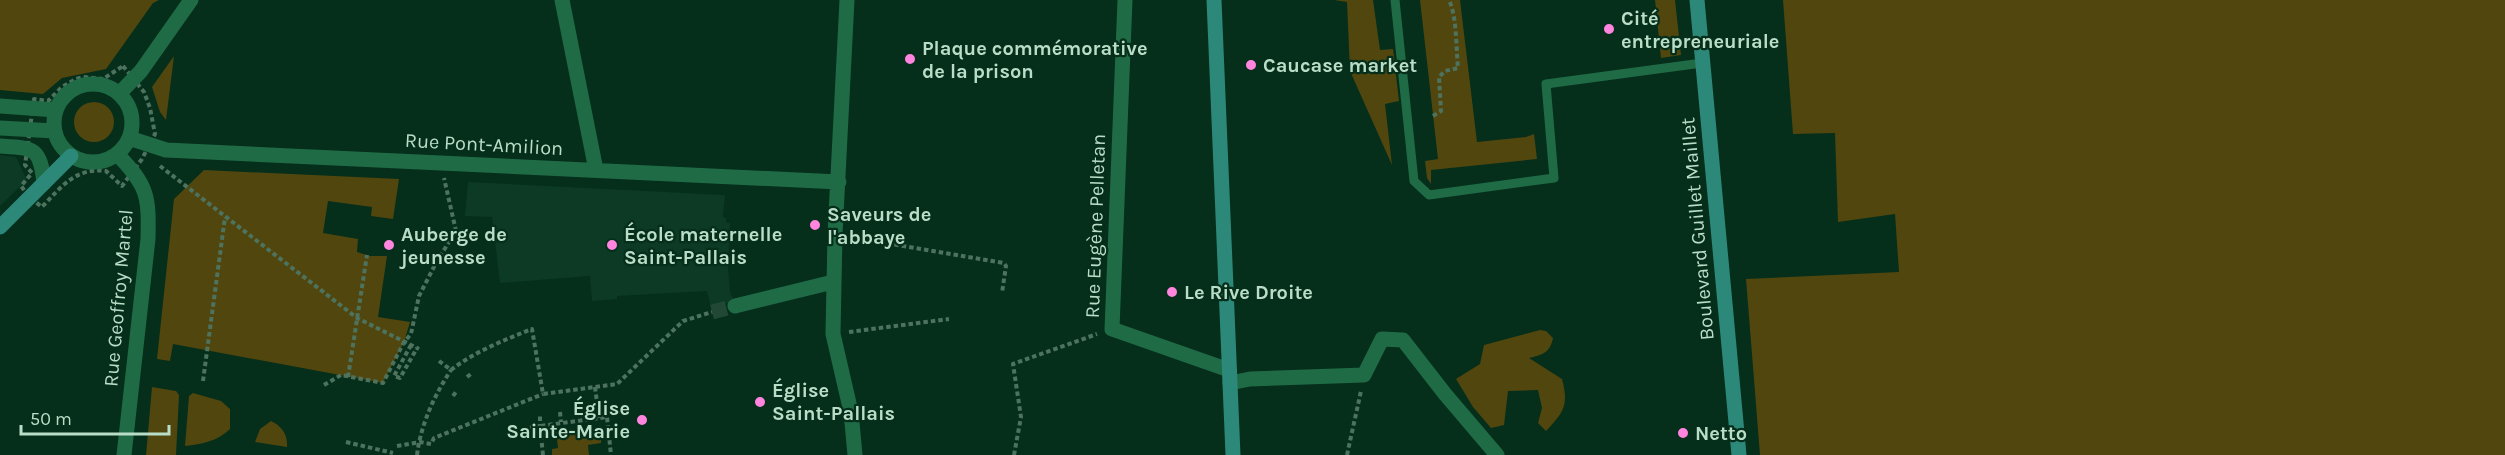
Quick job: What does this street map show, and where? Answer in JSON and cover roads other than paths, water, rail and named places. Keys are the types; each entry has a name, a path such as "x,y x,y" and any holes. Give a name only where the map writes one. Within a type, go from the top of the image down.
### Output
{"street":[{"path":"119,94 153,56 191,0"},
{"path":"562,0 596,170"},
{"path":"847,0 835,234 833,334 851,412 855,455"},
{"name":"Rue Eugène Pelletan","path":"1125,0 1112,329 1229,377"},
{"path":"1214,0 1233,455"},
{"name":"Boulevard Guillet Maillet","path":"1696,0 1739,455"},
{"path":"96,84 108,87 119,94 127,103 132,126 129,138 117,154 99,162 80,160 63,149 55,131 56,110 71,90 83,85 96,84"},
{"path":"0,106 56,110"},
{"path":"0,128 55,131"},
{"name":"Rue Pont-Amilion","path":"129,138 142,159 166,150 839,182"},
{"path":"0,146 29,148 36,152 41,161 44,183"},
{"name":"Rue Geoffroy Martel","path":"117,154 142,159 149,210 148,239 124,455"},
{"path":"0,227 71,156"},
{"path":"735,306 833,282"},
{"path":"1229,377 1250,379 1365,375 1382,339 1403,340 1497,455"}],"lane":[{"path":"1395,0 1414,181 1429,195 1554,178 1546,84 1702,63"}],"tunnel":[{"path":"712,312 735,306"}],"place":[{"name":"Cité entrepreneuriale","path":"1609,29"},
{"name":"Plaque commémorative de la prison","path":"910,59"},
{"name":"Caucase market","path":"1251,65"},
{"name":"Saveurs de l'abbaye","path":"815,225"},
{"name":"Auberge de jeunesse","path":"389,245"},
{"name":"École maternelle Saint-Pallais","path":"612,245"},
{"name":"Le Rive Droite","path":"1172,292"},
{"name":"Église Saint-Pallais","path":"760,402"},
{"name":"Église Sainte-Marie","path":"642,420"},
{"name":"Netto","path":"1683,433"}]}
